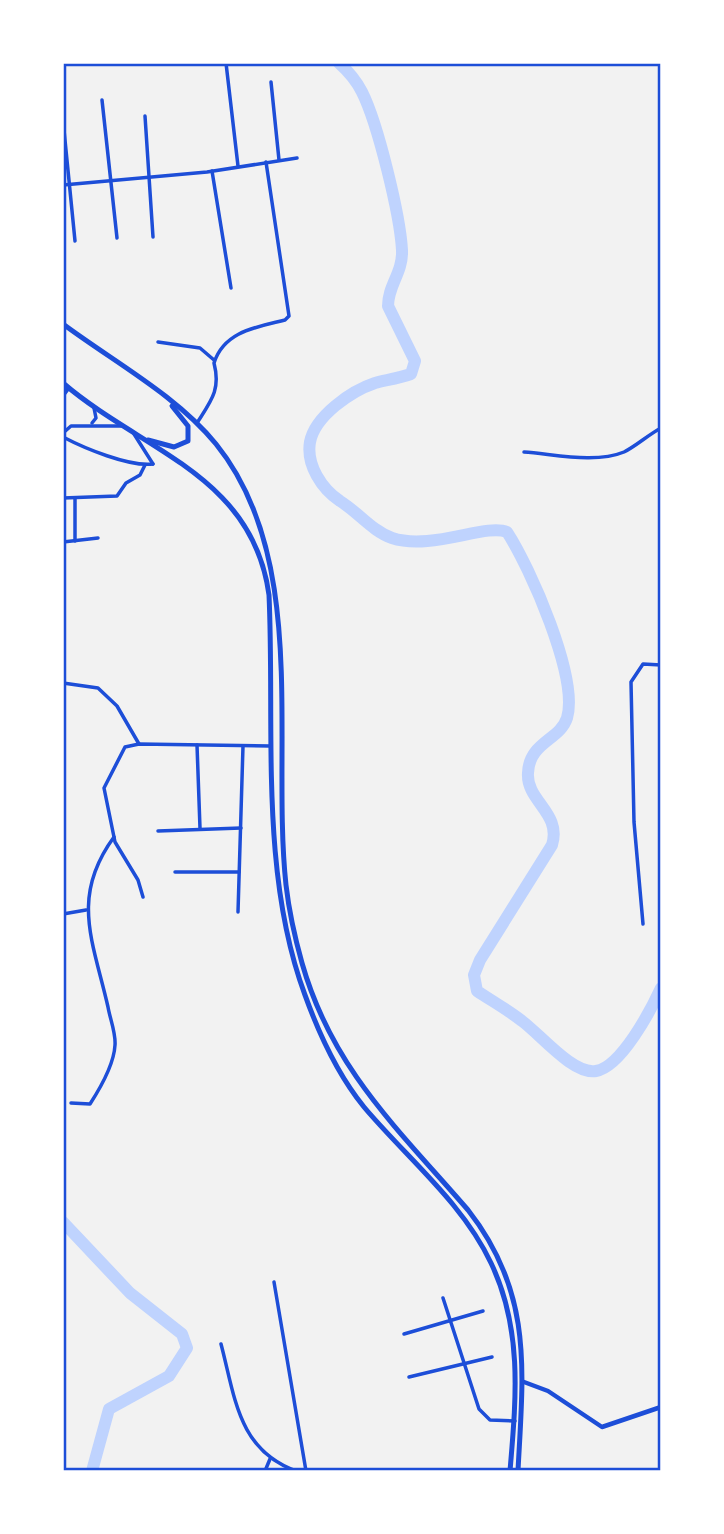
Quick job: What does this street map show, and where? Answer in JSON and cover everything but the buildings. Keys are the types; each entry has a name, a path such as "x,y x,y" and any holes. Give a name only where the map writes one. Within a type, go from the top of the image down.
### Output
{"main road":[{"path":"63,325 167,399 196,423 227,459 251,502 270,565 276,603 286,887 303,966 328,1030 352,1074 468,1210 492,1245 514,1300 524,1382 518,1471"},
{"path":"63,383 216,489 240,518 261,559 269,595 272,747 279,889 287,938 304,993 325,1041 354,1092 470,1226 492,1264 505,1298 515,1346 517,1382 510,1471"},
{"path":"141,438 174,447 188,441 188,426 167,399"}],"street":[{"path":"226,63 238,166"},
{"path":"271,82 279,160"},
{"path":"102,100 117,238"},
{"path":"145,116 153,237"},
{"path":"63,120 65,185 75,241"},
{"path":"65,185 212,171 297,158"},
{"path":"214,360 242,331 285,320 289,316 267,162"},
{"path":"212,171 231,288"},
{"path":"158,342 200,348 214,360 218,385 215,396 196,423"},
{"path":"63,396 69,388"},
{"path":"90,424 96,418 93,406"},
{"path":"122,426 71,426 63,435 98,452 145,465 153,464 134,434"},
{"path":"524,452 588,457 613,454 627,450 661,428"},
{"path":"63,498 117,496 126,483 140,475 145,465"},
{"path":"75,498 75,541"},
{"path":"63,542 98,538"},
{"path":"643,924 635,822 631,682 643,664 661,665"},
{"path":"63,683 98,688 117,705 139,744"},
{"path":"144,897 138,880 114,837 104,788 125,747 139,744 272,747"},
{"path":"197,745 200,828"},
{"path":"238,912 243,746"},
{"path":"158,831 241,828"},
{"path":"71,1103 90,1104 109,1069 116,1043 86,910 90,883 100,857 114,837"},
{"path":"175,872 239,872"},
{"path":"63,914 86,910"},
{"path":"274,1282 306,1471"},
{"path":"443,1298 479,1409 485,1418 515,1420"},
{"path":"404,1334 483,1311"},
{"path":"221,1344 239,1413 249,1436 271,1459 296,1471"},
{"path":"409,1377 492,1357"},
{"path":"524,1382 548,1391 602,1427 661,1407"},
{"path":"265,1471 271,1459"}],"waterway":[{"path":"339,63 362,92 375,125 387,170 402,250 388,306 415,361 411,374 366,387 345,398 326,414 313,432 310,442 313,468 333,496 378,531 392,538 423,541 486,531 507,532 528,570 550,623 566,677 569,700 567,718 558,732 534,754 528,773 532,792 552,824 552,845 480,960 474,975 477,991 522,1021 577,1067 596,1071 606,1067 625,1049 643,1023 661,988"},
{"path":"63,1222 130,1293 182,1334 187,1348 169,1376 109,1409 92,1471"}]}
